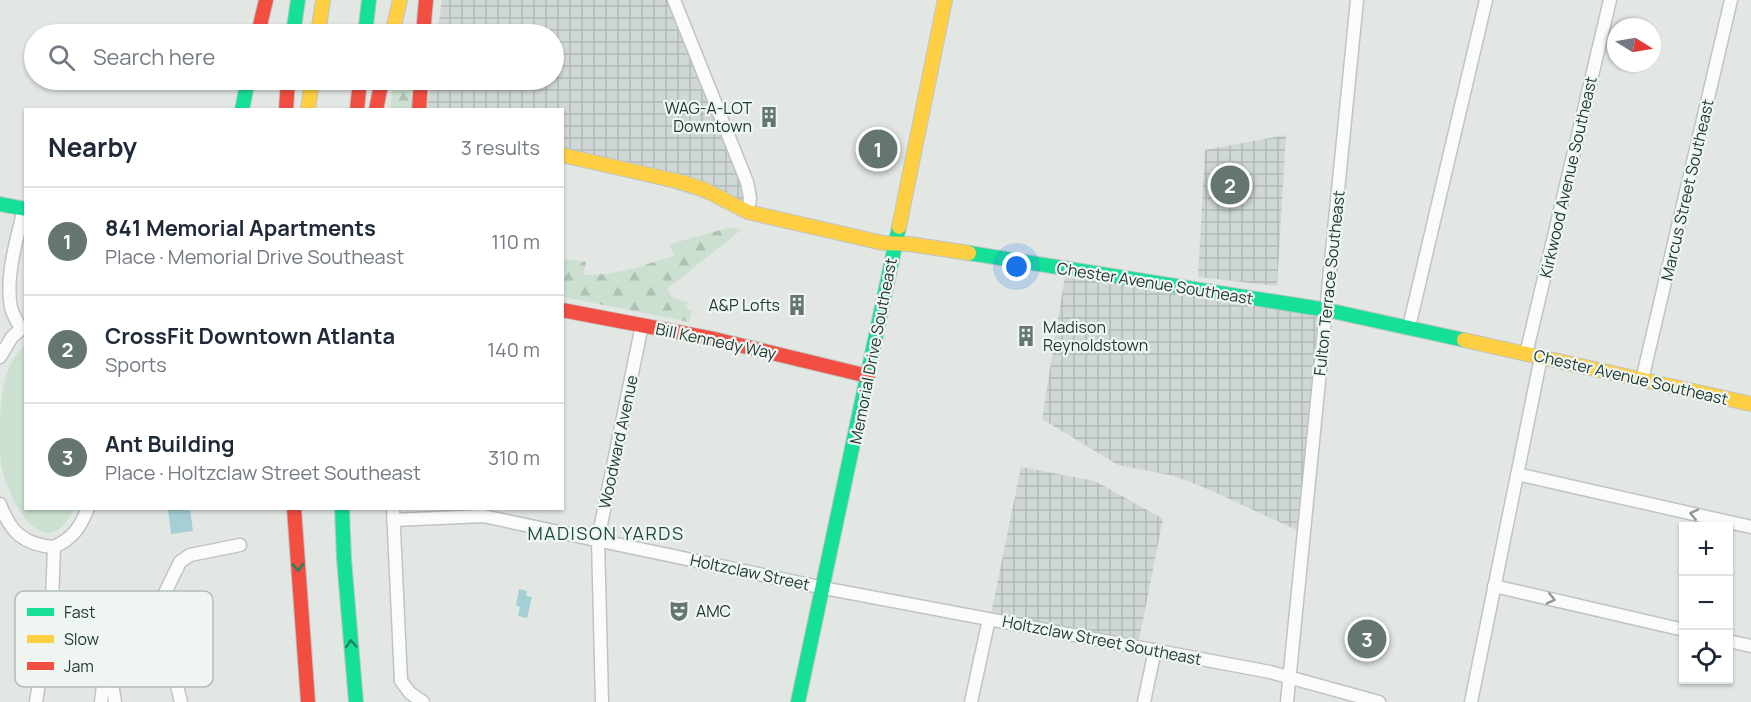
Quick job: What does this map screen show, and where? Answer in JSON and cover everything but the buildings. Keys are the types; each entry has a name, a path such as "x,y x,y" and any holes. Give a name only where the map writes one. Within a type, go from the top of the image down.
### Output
{"main road":[{"path":"260,24 266,0"},
{"path":"294,24 298,0"},
{"path":"319,24 323,0"},
{"path":"366,24 369,0"},
{"path":"394,24 400,0"},
{"path":"424,24 426,0"},
{"name":"Memorial Drive Southeast","path":"798,702 945,0"},
{"path":"242,108 246,90"},
{"path":"286,108 287,90"},
{"path":"308,108 311,90"},
{"path":"357,108 359,90"},
{"path":"376,108 380,90"},
{"path":"419,108 420,90"},
{"name":"Chester Avenue Southeast","path":"564,155 681,182 705,190 748,212 882,243 906,243 1327,310 1751,404"},
{"path":"0,204 24,208"},
{"name":"Bill Kennedy Way","path":"564,310 714,339 868,376"},
{"path":"294,510 308,702"},
{"path":"342,510 356,702"}],"street":[{"path":"674,0 747,182 750,198 748,212"},
{"name":"Fulton Terrace Southeast","path":"1287,702 1358,0"},
{"path":"1409,327 1486,0"},
{"name":"Kirkwood Avenue Southeast","path":"1526,354 1610,0"},
{"name":"Marcus Street Southeast","path":"1642,380 1731,0"},
{"path":"0,357 12,338 23,329 11,310 9,292 11,268 24,212"},
{"name":"Woodward Avenue","path":"602,702 598,539 642,326"},
{"path":"1471,702 1541,357"},
{"path":"1517,474 1751,527"},
{"path":"0,504 15,533 29,542 54,547 68,540 82,522 87,510"},
{"path":"393,514 401,681 410,693 423,702"},
{"name":"Holtzclaw Street","path":"393,514 483,516 822,588"},
{"path":"165,591 180,562 190,555 240,545"},
{"path":"51,591 54,547"},
{"path":"1494,586 1679,629"},
{"name":"Holtzclaw Street Southeast","path":"822,588 1289,677 1379,702"},
{"path":"971,702 989,619"},
{"path":"1733,642 1751,646"},
{"path":"1144,702 1155,650"},
{"path":"36,702 38,687"},
{"path":"102,702 104,687"},
{"path":"111,687 115,702"},
{"path":"177,687 181,702"}],"shaded area":[{"path":"442,0 669,0 747,182 748,212 564,155 564,108 427,108 430,90 564,90 564,24 438,24"},
{"path":"1286,135 1277,286 1198,277 1205,150"},
{"path":"1066,269 1326,311 1303,533 1201,486 1170,475 1118,465 1042,419"},
{"path":"1021,467 1095,481 1163,519 1139,640 991,614"}],"green space":[{"path":"392,90 411,90 412,108 390,108"},
{"path":"731,227 741,230 667,289 673,298 688,302 686,308 692,310 689,322 564,297 564,259 586,262 583,275 606,274 674,256 670,244"},
{"path":"24,346 24,510 73,510 62,526 51,533 39,531 28,522 11,494 1,464 2,399 7,375 17,354"}],"water":[{"path":"168,510 190,510 193,531 171,534"},
{"path":"519,589 527,591 526,596 532,597 527,618 518,616 520,607 516,605"}],"traffic: fast":[{"path":"294,24 298,0"},
{"path":"366,24 369,0"},
{"path":"242,108 246,90"},
{"path":"0,204 24,209"},
{"path":"798,702 899,227"},
{"path":"969,253 1327,310 1464,340"},
{"path":"342,510 356,702"}],"traffic: slow":[{"path":"319,24 323,0"},
{"path":"394,24 400,0"},
{"path":"899,227 945,0"},
{"path":"308,108 311,90"},
{"path":"564,155 681,182 705,190 748,212 883,243 909,244 969,253"},
{"path":"1464,340 1751,404"}],"traffic: jam":[{"path":"260,24 266,0"},
{"path":"424,24 426,0"},
{"path":"286,108 287,90"},
{"path":"357,108 359,90"},
{"path":"376,108 380,90"},
{"path":"419,108 420,90"},
{"path":"564,310 714,339 868,376"},
{"path":"294,510 308,702"}],"place":[{"name":"WAG-A-LOT Downtown","path":"769,117"},
{"name":"841 Memorial Apartments","path":"878,149"},
{"name":"CrossFit Downtown Atlanta","path":"1230,185"},
{"name":"A&P Lofts","path":"797,305"},
{"name":"Madison Reynoldstown","path":"1026,336"},
{"name":"AMC","path":"679,611"},
{"name":"Ant Building","path":"1367,639"}],"district":[{"name":"MADISON YARDS","path":"606,534"}]}
